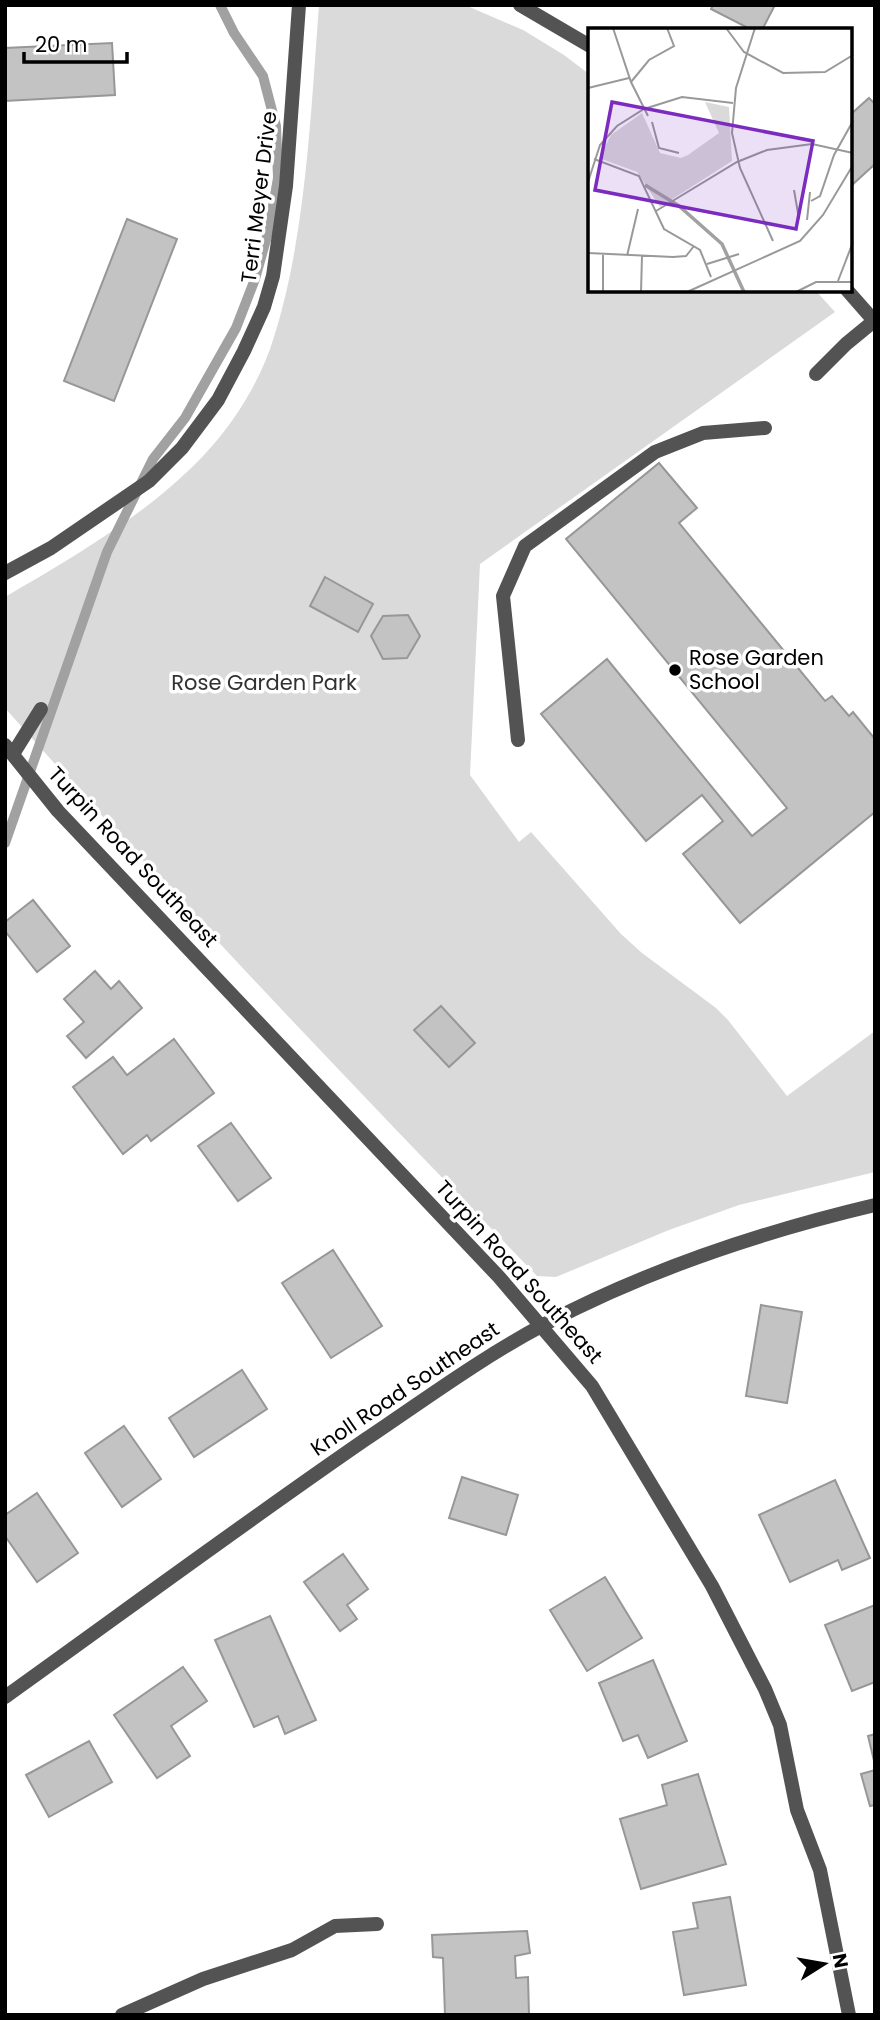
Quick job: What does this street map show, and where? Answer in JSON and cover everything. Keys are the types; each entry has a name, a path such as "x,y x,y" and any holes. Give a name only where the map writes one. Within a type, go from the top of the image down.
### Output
{"street":[{"name":"Terri Meyer Drive","path":"5,573 51,548 149,481 182,448 218,400 244,351 264,307 273,276 286,186 299,5"},
{"path":"520,5 588,45"},
{"path":"816,374 846,344 875,321 849,292"},
{"path":"518,740 503,596 525,546 654,452 703,433 765,428"},
{"path":"9,750 41,709"},
{"name":"Turpin Road Southeast","path":"9,750 58,811 543,1325 592,1386 712,1586 765,1689 780,1725 797,1810 820,1870 849,2015"},
{"name":"Knoll Road Southeast","path":"5,1697 318,1472 481,1361 543,1325 616,1289 687,1262 807,1221 875,1205"},
{"path":"122,2015 203,1979 292,1950 335,1926 377,1924"}],"green space":[{"name":"Rose Garden Park","path":"319,5 465,5 523,30 588,73 588,292 817,292 835,312 480,564 470,775 519,842 531,832 621,934 728,1020 787,1096 875,1031 875,1172 739,1205 669,1230 556,1277 537,1276 268,995 5,708 5,597 110,533 159,496 204,455 246,400 269,353 285,298 300,216 310,130"}],"building":[{"path":"713,5 775,5 763,28 748,28 711,9"},
{"path":"112,43 115,95 5,101 5,48"},
{"path":"869,98 875,104 875,164 852,185 852,113"},
{"path":"127,219 177,239 114,401 64,381"},
{"path":"659,463 697,508 679,523 825,701 832,696 849,716 853,712 875,739 875,812 740,923 683,854 723,821 702,795 646,841 541,714 607,659 752,836 787,808 566,539"},
{"path":"325,577 373,604 358,632 310,606"},
{"path":"408,615 420,636 407,658 383,659 371,636 383,616"},
{"path":"33,900 70,946 37,972 5,931 5,922"},
{"path":"95,971 111,989 119,981 142,1008 86,1058 67,1036 84,1022 64,999"},
{"path":"441,1006 475,1043 449,1067 414,1030"},
{"path":"174,1039 214,1093 151,1141 147,1135 123,1154 73,1087 113,1057 127,1075"},
{"path":"231,1123 271,1178 238,1201 198,1146"},
{"path":"333,1250 382,1326 331,1358 282,1283"},
{"path":"761,1305 802,1312 787,1403 746,1396"},
{"path":"242,1370 267,1409 194,1457 169,1418"},
{"path":"124,1426 161,1479 122,1507 85,1453"},
{"path":"462,1477 518,1495 506,1535 449,1518"},
{"path":"835,1480 870,1558 842,1570 838,1560 790,1582 759,1515"},
{"path":"37,1493 78,1553 37,1582 5,1536 5,1515"},
{"path":"343,1554 368,1589 347,1605 357,1619 340,1631 304,1582"},
{"path":"605,1577 642,1638 587,1671 550,1610"},
{"path":"875,1605 875,1682 852,1691 825,1625"},
{"path":"270,1616 316,1720 285,1734 278,1716 254,1727 215,1640"},
{"path":"653,1660 687,1741 648,1758 638,1735 623,1741 599,1683"},
{"path":"183,1667 207,1701 171,1726 190,1756 157,1778 114,1715"},
{"path":"875,1734 875,1765 868,1736"},
{"path":"89,1741 112,1782 49,1817 26,1775"},
{"path":"875,1770 875,1805 870,1806 861,1774"},
{"path":"698,1774 726,1864 641,1889 620,1819 667,1805 662,1785"},
{"path":"730,1897 746,1985 684,1995 673,1932 698,1928 693,1903"},
{"path":"527,1931 530,1953 515,1956 516,1978 528,1977 529,2015 445,2015 443,1958 433,1957 432,1935"}],"waterway":[{"path":"5,843 107,552 153,459 185,418 236,328 255,279 269,229 278,178 276,126 263,76 234,33 220,5"}],"place":[{"name":"Rose Garden School","path":"675,670"}]}
